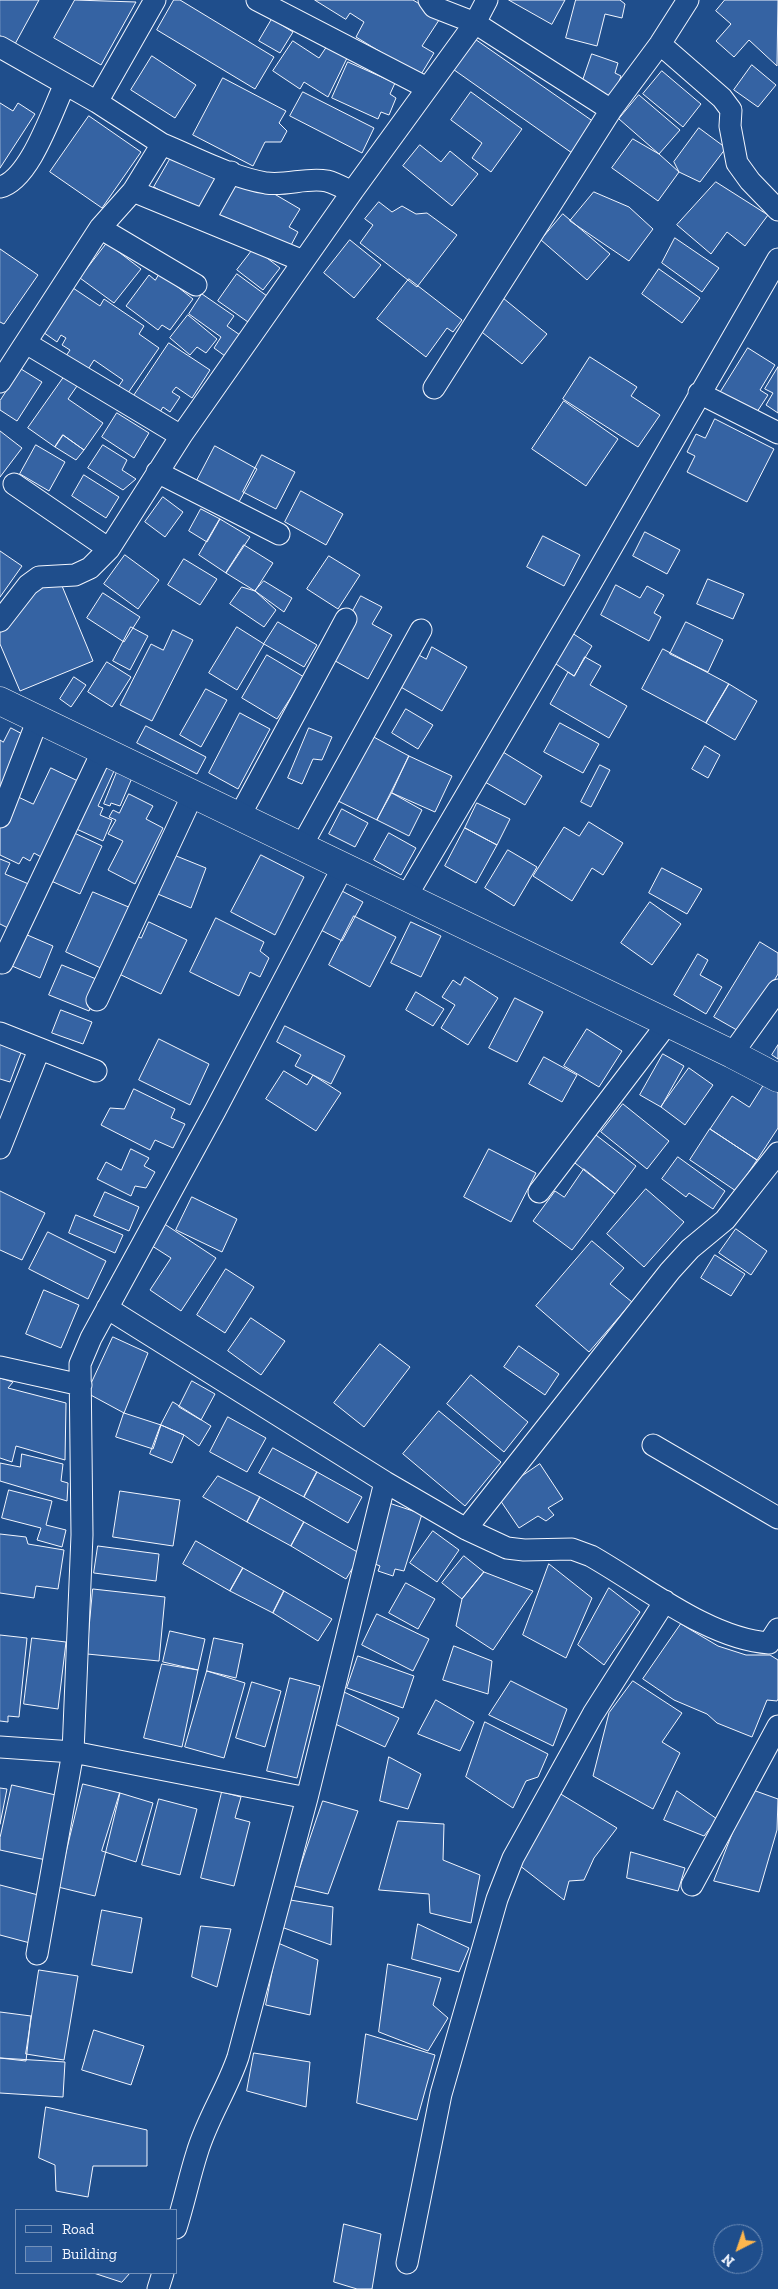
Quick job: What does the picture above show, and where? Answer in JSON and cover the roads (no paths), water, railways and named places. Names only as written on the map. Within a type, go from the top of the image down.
[{"type":"street","points":[[97,102],[155,0]]},
{"type":"street","points":[[257,0],[427,88]]},
{"type":"street","points":[[429,0],[434,7],[475,23],[611,110]]},
{"type":"street","points":[[0,621],[22,592],[39,577],[75,575],[90,568],[109,549],[181,436],[352,192],[475,23],[487,0]]},
{"type":"street","points":[[434,388],[611,110],[660,44],[688,0]]},
{"type":"street","points":[[660,44],[722,98],[731,110],[730,126],[737,163],[750,181],[778,210]]},
{"type":"street","points":[[0,47],[97,102],[162,144],[231,172],[266,183],[289,184],[307,180],[328,181],[352,192]]},
{"type":"street","points":[[0,187],[10,185],[25,168],[65,84]]},
{"type":"street","points":[[0,382],[100,228],[133,191],[162,144]]},
{"type":"street","points":[[204,220],[231,172]]},
{"type":"street","points":[[133,191],[303,261]]},
{"type":"street","points":[[100,228],[196,285]]},
{"type":"street","points":[[406,897],[590,585],[778,259]]},
{"type":"street","points":[[26,343],[181,436]]},
{"type":"street","points":[[699,393],[778,433]]},
{"type":"street","points":[[157,472],[279,534]]},
{"type":"street","points":[[14,484],[109,549]]},
{"type":"street","points":[[239,816],[346,619]]},
{"type":"street","points":[[301,847],[421,630]]},
{"type":"street","points":[[0,700],[778,1078]]},
{"type":"street","points":[[0,816],[38,719]]},
{"type":"street","points":[[2,963],[103,750]]},
{"type":"street","points":[[97,1000],[193,794]]},
{"type":"street","points":[[37,1954],[73,1752],[82,1535],[80,1364],[107,1308],[215,1111],[343,867]]},
{"type":"street","points":[[732,1054],[778,990]]},
{"type":"street","points":[[539,1192],[667,1024]]},
{"type":"street","points":[[0,1033],[38,1050],[96,1071]]},
{"type":"street","points":[[0,1148],[38,1050]]},
{"type":"street","points":[[466,1529],[670,1271],[690,1249],[725,1220],[778,1153]]},
{"type":"street","points":[[107,1308],[385,1482],[466,1529],[507,1548],[572,1549],[591,1556],[665,1601],[731,1636],[749,1642],[775,1639]]},
{"type":"street","points":[[0,1367],[81,1385]]},
{"type":"street","points":[[653,1445],[778,1518]]},
{"type":"street","points":[[178,2220],[196,2153],[215,2108],[231,2079],[238,2057],[308,1798],[385,1482]]},
{"type":"street","points":[[407,2263],[442,2094],[497,1899],[513,1858],[593,1714],[665,1601]]},
{"type":"street","points":[[692,1885],[778,1726]]},
{"type":"street","points":[[0,1747],[73,1752],[308,1798]]},
{"type":"street","points":[[158,2289],[163,2274]]}]
